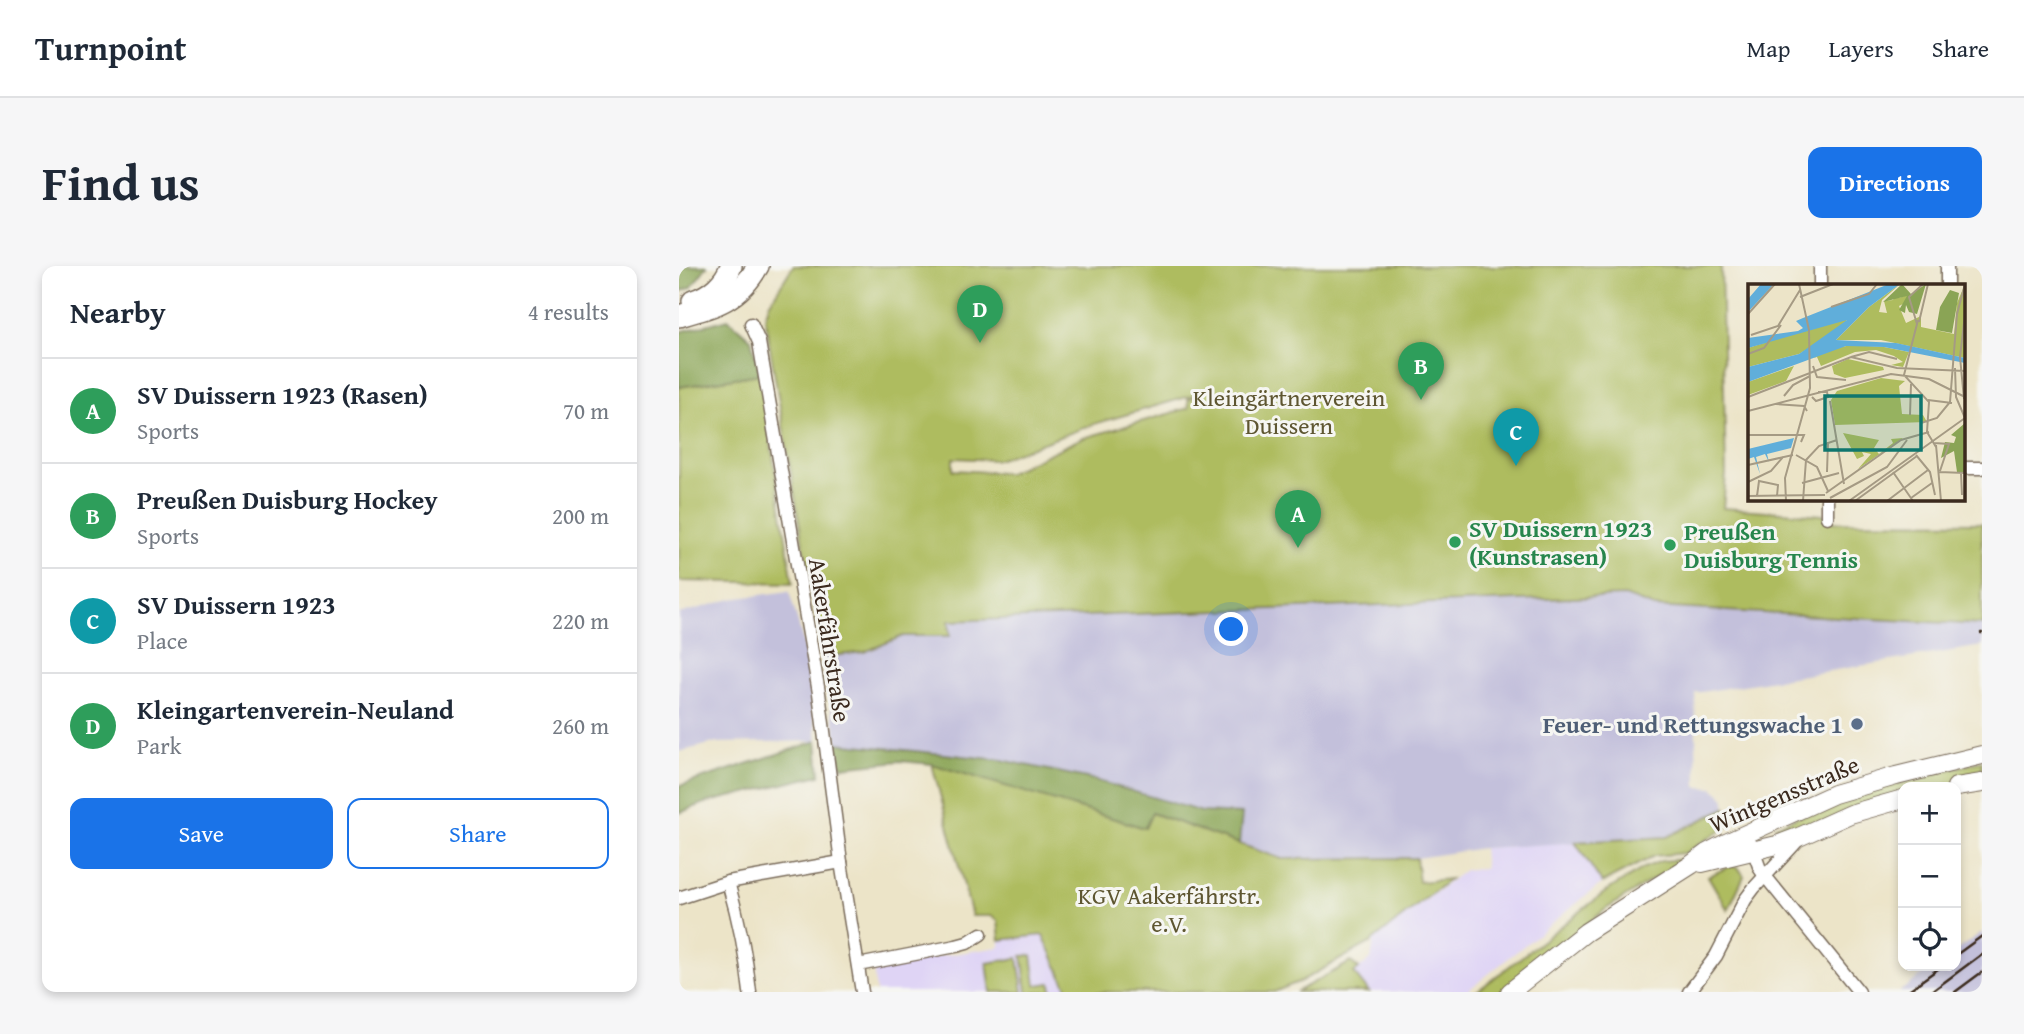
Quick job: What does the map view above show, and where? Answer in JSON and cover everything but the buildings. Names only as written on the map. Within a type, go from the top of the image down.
[{"type":"highway","points":[[679,306],[699,299],[717,288],[731,266]]},
{"type":"highway","points":[[679,316],[716,305],[732,296],[740,290],[758,266]]},
{"type":"main road","name":"Wintgensstraße","points":[[1750,842],[1834,794],[1982,755]]},
{"type":"main road","points":[[1961,786],[1982,783]]},
{"type":"main road","name":"Wintgensstraße","points":[[1510,992],[1586,932],[1707,853],[1750,842],[1801,836],[1850,814],[1898,800]]},
{"type":"street","points":[[1820,266],[1820,284]]},
{"type":"street","points":[[1947,266],[1947,284]]},
{"type":"street","name":"Aakerfährstraße","points":[[751,324],[759,341],[817,682],[841,862],[862,992]]},
{"type":"street","points":[[1827,500],[1827,517]]},
{"type":"street","points":[[1689,992],[1721,947],[1745,900],[1801,836]]},
{"type":"street","points":[[1750,842],[1760,870],[1859,992]]},
{"type":"street","points":[[679,898],[728,882],[841,862]]},
{"type":"street","points":[[728,882],[746,951],[750,992]]},
{"type":"street","points":[[857,965],[956,946],[968,943],[981,934]]},
{"type":"shaded area","points":[[789,591],[807,655],[817,741],[714,743],[679,752],[679,614],[732,599]]},
{"type":"shaded area","points":[[1625,596],[1654,607],[1982,625],[1982,646],[1695,693],[1697,787],[1713,788],[1724,797],[1726,808],[1667,837],[1483,848],[1416,858],[1282,859],[1170,819],[1145,828],[932,764],[900,761],[842,767],[822,657],[864,652],[903,636],[949,636],[949,621]]},
{"type":"shaded area","points":[[1575,842],[1602,883],[1466,992],[1369,992],[1354,972],[1371,960],[1374,940],[1465,870],[1485,868],[1483,848]]},
{"type":"shaded area","points":[[1982,932],[1982,992],[1899,992],[1928,971],[1961,971],[1961,947]]},
{"type":"shaded area","points":[[1043,935],[1069,992],[876,992],[873,966],[1000,947],[1000,940]]},
{"type":"green space","points":[[679,266],[707,266],[691,288],[679,292]]},
{"type":"green space","name":"Kleingärtnerverein Duissern","points":[[793,266],[1721,266],[1726,474],[1723,508],[1823,515],[1835,522],[1982,523],[1982,625],[1654,607],[1625,596],[949,621],[950,636],[903,636],[864,652],[822,657],[765,318],[769,304]],"holes":[[[1204,392],[1188,399],[1189,408],[1080,439],[1008,473],[953,470],[953,458],[997,460],[1094,424]]]},
{"type":"green space","points":[[728,319],[751,339],[760,374],[679,387],[679,332]]},
{"type":"green space","points":[[760,374],[793,583],[679,581],[679,387]]},
{"type":"green space","points":[[817,741],[820,775],[705,803],[679,813],[679,786]]},
{"type":"green space","points":[[836,743],[1002,760],[1091,779],[1202,812],[1242,814],[1239,844],[1152,813],[1145,828],[932,764],[900,761],[842,767]]},
{"type":"green space","points":[[1982,761],[1982,778],[1960,782],[1902,782]]},
{"type":"green space","name":"KGV Aakerfährstr. e.V.","points":[[932,764],[1145,828],[1151,813],[1282,859],[1416,858],[1419,882],[1450,879],[1370,943],[1301,981],[1274,992],[1069,992],[1043,935],[1000,940],[998,921],[991,916],[972,916]]},
{"type":"green space","points":[[1898,783],[1898,795],[1780,841],[1776,826],[1837,799]]},
{"type":"green space","points":[[1726,808],[1731,824],[1685,853],[1654,856],[1602,883],[1575,842],[1667,837]]},
{"type":"green space","points":[[1685,859],[1606,909],[1501,992],[1476,992],[1608,890],[1661,861]]},
{"type":"green space","points":[[1731,866],[1738,867],[1744,876],[1728,910],[1708,876]]},
{"type":"green space","points":[[1032,955],[1036,985],[1051,983],[1052,992],[1027,992],[1022,956]]},
{"type":"green space","points":[[1018,958],[1023,992],[991,992],[987,963]]},
{"type":"green space","points":[[1351,962],[1359,969],[1354,973],[1369,992],[1296,992]]},
{"type":"railway","points":[[1961,951],[1982,936]]},
{"type":"railway","points":[[1931,992],[1982,954]]},
{"type":"railway","points":[[1906,992],[1935,971]]},
{"type":"railway","points":[[1955,992],[1982,972]]},
{"type":"place","name":"Kleingartenverein-Neuland","points":[[980,343]]},
{"type":"place","name":"Preußen Duisburg Hockey","points":[[1421,400]]},
{"type":"place","name":"SV Duissern 1923","points":[[1516,466]]},
{"type":"place","name":"SV Duissern 1923 (Kunstrasen)","points":[[1455,542]]},
{"type":"place","name":"Preußen Duisburg Tennis","points":[[1670,545]]},
{"type":"place","name":"SV Duissern 1923 (Rasen)","points":[[1298,548]]},
{"type":"place","name":"Feuer- und Rettungswache 1","points":[[1857,724]]}]
